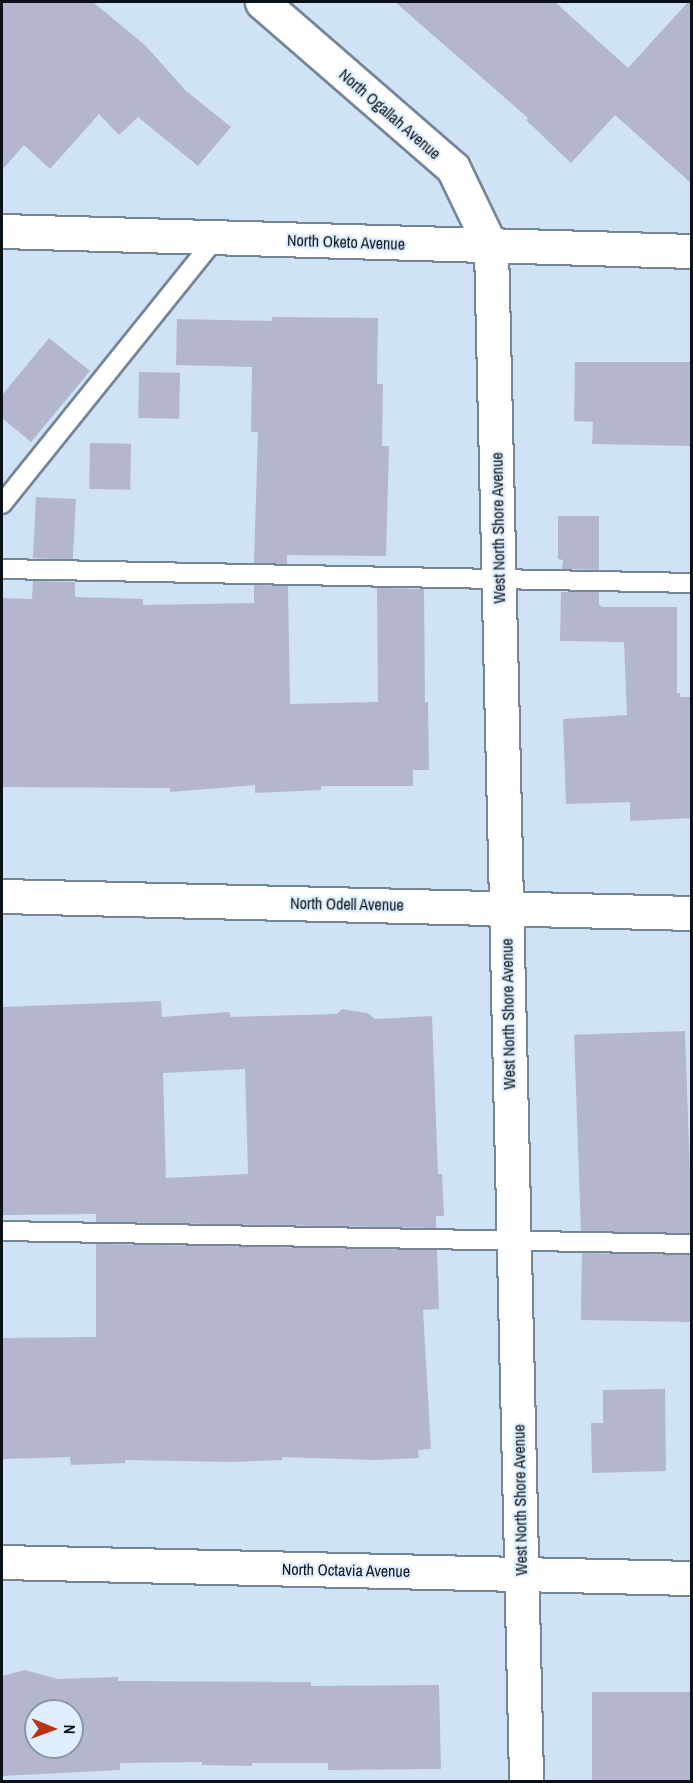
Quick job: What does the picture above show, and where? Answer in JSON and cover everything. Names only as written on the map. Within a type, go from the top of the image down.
[{"type":"street","name":"North Ogallah Avenue","points":[[262,2],[453,168],[491,247]]},
{"type":"street","name":"North Oketo Avenue","points":[[2,231],[491,247],[692,251]]},
{"type":"street","name":"West North Shore Avenue","points":[[491,247],[526,1782]]},
{"type":"street","name":"North Odell Avenue","points":[[2,896],[692,912]]},
{"type":"street","name":"North Octavia Avenue","points":[[2,1562],[692,1578]]},
{"type":"lane","points":[[2,504],[216,238]]},
{"type":"lane","points":[[2,570],[692,583]]},
{"type":"lane","points":[[2,1231],[692,1244]]},
{"type":"building","points":[[2,2],[93,2],[146,46],[186,91],[231,127],[198,166],[138,117],[119,135],[99,114],[50,169],[24,145],[2,170]]},
{"type":"building","points":[[395,2],[555,2],[628,68],[688,2],[692,2],[692,184],[615,115],[571,163],[526,120],[528,118]]},
{"type":"building","points":[[272,317],[378,318],[377,384],[383,384],[382,446],[389,446],[386,556],[287,555],[287,564],[254,563],[258,432],[251,432],[252,367],[176,365],[177,319],[272,321]]},
{"type":"building","points":[[49,338],[90,371],[31,442],[2,418],[2,395]]},
{"type":"building","points":[[575,362],[692,362],[692,446],[592,444],[593,422],[574,421]]},
{"type":"building","points":[[139,372],[180,373],[179,419],[138,418]]},
{"type":"building","points":[[90,443],[131,444],[130,490],[89,489]]},
{"type":"building","points":[[36,497],[76,499],[73,560],[33,558]]},
{"type":"building","points":[[558,516],[599,516],[599,570],[562,569],[563,560],[558,559]]},
{"type":"building","points":[[33,581],[75,582],[75,597],[143,599],[143,605],[254,603],[254,585],[288,586],[290,704],[378,702],[377,588],[424,589],[425,702],[428,702],[429,770],[413,770],[413,786],[321,786],[321,790],[255,793],[255,785],[170,792],[170,788],[2,787],[2,598],[32,599]]},
{"type":"building","points":[[561,592],[599,592],[599,605],[603,607],[677,607],[677,693],[680,693],[680,697],[692,697],[692,818],[630,821],[630,802],[566,804],[563,719],[627,715],[624,642],[560,641]]},
{"type":"building","points":[[161,1001],[162,1017],[230,1012],[230,1017],[337,1014],[342,1009],[367,1013],[375,1019],[432,1016],[438,1174],[442,1174],[444,1216],[436,1216],[436,1228],[96,1222],[96,1214],[2,1215],[2,1007]],"holes":[[[245,1069],[248,1174],[166,1178],[163,1073]]]},
{"type":"building","points":[[685,1031],[692,1233],[581,1237],[574,1035]]},
{"type":"building","points":[[96,1244],[437,1250],[439,1309],[423,1310],[431,1449],[418,1450],[419,1458],[376,1460],[282,1457],[282,1460],[232,1462],[125,1460],[125,1463],[71,1465],[70,1457],[2,1459],[2,1338],[96,1337]]},
{"type":"building","points":[[582,1253],[692,1255],[691,1322],[581,1320]]},
{"type":"building","points":[[665,1389],[666,1471],[592,1473],[591,1423],[603,1423],[603,1390]]},
{"type":"building","points":[[25,1670],[58,1679],[118,1677],[118,1681],[311,1682],[311,1686],[439,1685],[441,1769],[328,1770],[328,1763],[252,1763],[252,1766],[202,1765],[202,1762],[120,1763],[120,1770],[2,1776],[2,1676]]},
{"type":"building","points":[[592,1692],[692,1692],[692,1782],[592,1782]]}]
